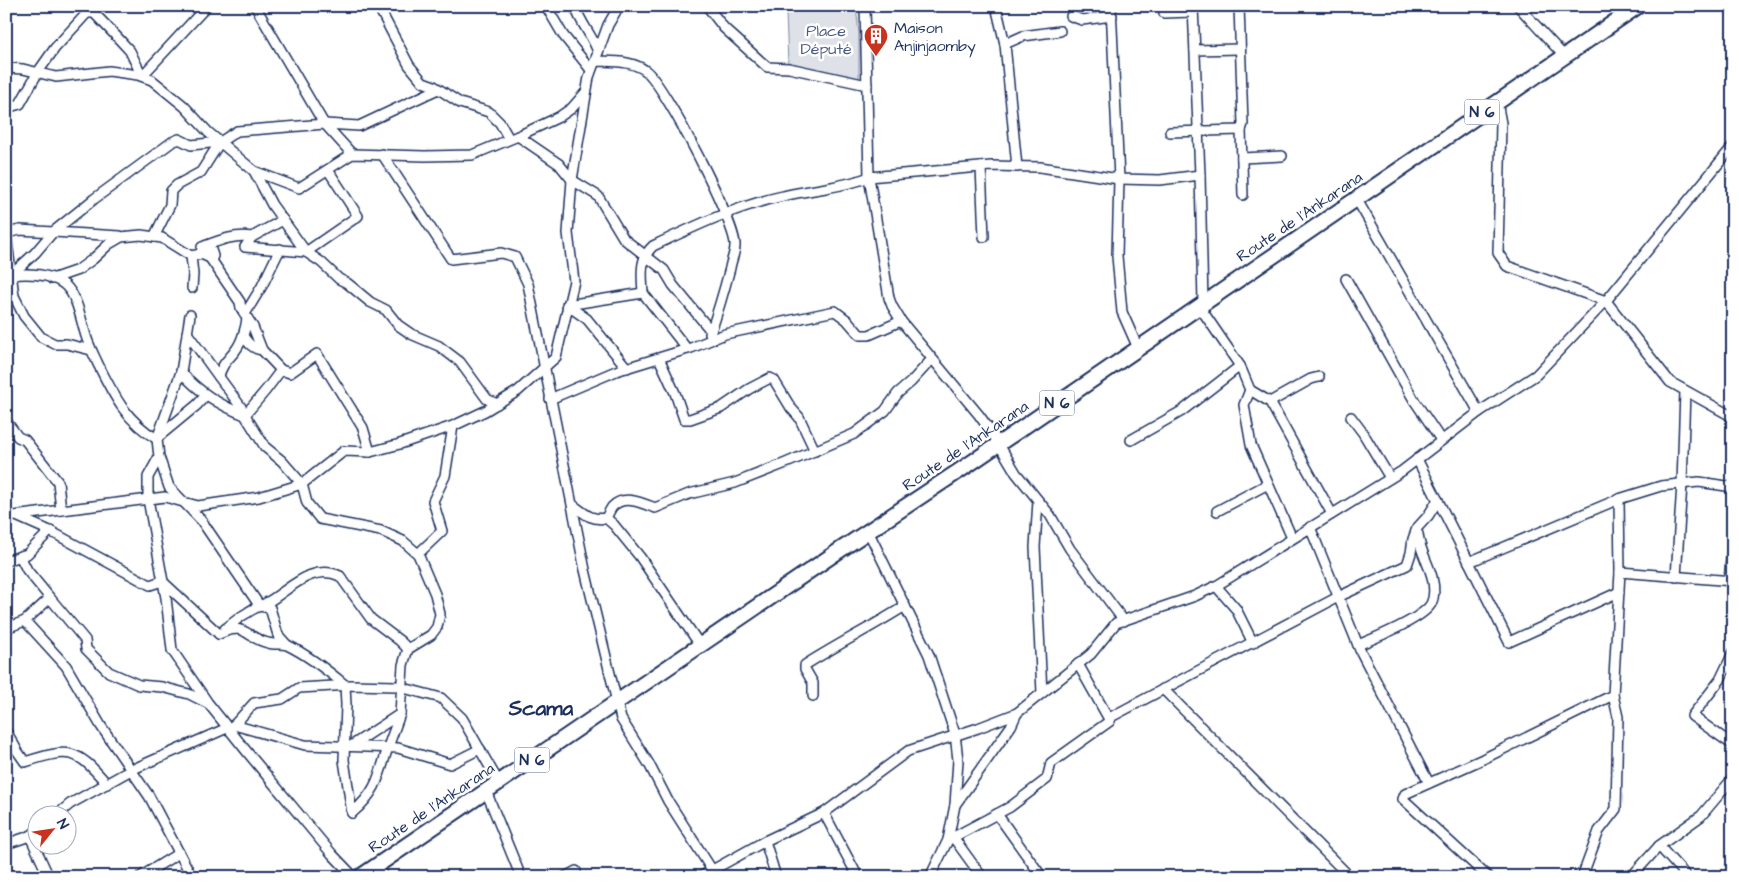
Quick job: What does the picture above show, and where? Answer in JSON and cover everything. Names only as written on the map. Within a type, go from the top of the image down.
[{"type":"main road","name":"Route de l'Ankarana","points":[[360,877],[380,871],[499,782],[998,444],[1638,6]]},
{"type":"street","points":[[6,108],[20,104],[38,72],[84,9],[96,6]]},
{"type":"street","points":[[142,76],[207,6]]},
{"type":"street","points":[[255,6],[324,124],[352,154]]},
{"type":"street","points":[[378,6],[409,65],[423,82],[438,89],[460,104],[489,112],[513,137],[559,164],[572,180],[598,196],[624,239],[664,270],[673,285],[711,331]]},
{"type":"street","points":[[546,6],[563,35],[595,61],[628,63],[647,71],[667,100],[699,156],[736,245],[720,308],[708,341]]},
{"type":"street","points":[[574,6],[595,44],[595,61]]},
{"type":"street","points":[[11,517],[165,496],[198,506],[259,497],[302,484],[344,452],[370,452],[453,426],[497,404],[545,368],[556,357],[574,281],[568,233],[572,180],[586,91],[608,25],[619,6]]},
{"type":"street","points":[[707,6],[724,28],[767,67],[789,68],[867,85]]},
{"type":"street","points":[[865,6],[870,177],[889,298],[892,306],[978,415],[1016,473],[1050,516],[1070,549],[1124,621]]},
{"type":"street","points":[[996,6],[1005,44],[1016,167]]},
{"type":"street","points":[[1112,6],[1119,179],[1117,256],[1122,312],[1138,348]]},
{"type":"street","points":[[1239,6],[1243,124],[1241,130],[1243,195]]},
{"type":"street","points":[[1518,6],[1564,56]]},
{"type":"street","points":[[84,9],[94,13],[130,51],[142,76]]},
{"type":"street","points":[[1164,13],[1193,9],[1199,131],[1201,305],[1240,366],[1250,390],[1270,402],[1332,514]]},
{"type":"street","points":[[1071,16],[1082,20],[1112,16]]},
{"type":"street","points":[[1005,44],[1023,36],[1060,30]]},
{"type":"street","points":[[1195,50],[1240,49]]},
{"type":"street","points":[[6,68],[38,72],[56,77],[110,71],[142,76],[152,80],[184,106],[208,132],[254,171],[299,188],[352,154],[472,155],[559,117],[572,108],[586,91]]},
{"type":"street","points":[[154,237],[170,205],[171,191],[200,172],[220,142],[236,131],[324,124],[359,126],[438,89]]},
{"type":"street","points":[[1497,102],[1501,123],[1498,253],[1507,266],[1606,301],[1670,382],[1733,417]]},
{"type":"street","points":[[1170,132],[1241,130]]},
{"type":"street","points":[[8,275],[35,253],[53,232],[102,193],[172,142],[179,139],[190,145],[220,142]]},
{"type":"street","points":[[700,877],[766,841],[824,813],[908,751],[1017,713],[1091,654],[1116,623],[1195,596],[1216,586],[1390,478],[1479,412],[1536,375],[1606,301],[1727,150],[1733,146]]},
{"type":"street","points":[[382,154],[451,259],[501,253],[515,256],[528,284],[585,570],[621,719],[649,764],[668,801],[712,870]]},
{"type":"street","points":[[1242,158],[1282,156]]},
{"type":"street","points":[[687,349],[643,293],[641,268],[647,252],[653,246],[724,213],[783,196],[853,184],[870,177],[981,167],[1050,168],[1119,179],[1160,180],[1200,175]]},
{"type":"street","points":[[981,167],[984,237]]},
{"type":"street","points":[[283,220],[252,237],[245,247],[280,248],[306,252],[358,216],[328,170]]},
{"type":"street","points":[[254,171],[272,205],[306,252],[370,302],[386,310],[398,324],[411,334],[439,346],[460,362],[487,398],[497,404]]},
{"type":"street","points":[[1356,198],[1479,412]]},
{"type":"street","points":[[91,350],[68,344],[55,344],[41,337],[24,316],[14,296],[8,275],[6,233],[20,230],[121,237],[141,234],[162,238],[191,256]]},
{"type":"street","points":[[191,256],[229,238],[243,235],[252,237]]},
{"type":"street","points":[[52,279],[78,270],[109,244],[121,237]]},
{"type":"street","points":[[218,377],[220,368],[237,348],[243,336],[246,328],[246,316],[280,248]]},
{"type":"street","points":[[201,250],[211,250],[213,256],[210,258],[235,293],[262,350],[281,370],[290,373],[317,354],[363,428],[370,452]]},
{"type":"street","points":[[191,256],[192,288]]},
{"type":"street","points":[[8,275],[32,273],[52,279],[66,286],[75,301],[87,342],[115,399],[145,432],[157,438]]},
{"type":"street","points":[[1346,280],[1414,400],[1440,440]]},
{"type":"street","points":[[567,305],[643,293]]},
{"type":"street","points":[[567,305],[587,319],[627,368]]},
{"type":"street","points":[[550,399],[627,368],[687,349],[725,334],[835,311],[847,320],[860,335],[869,336],[902,321]]},
{"type":"street","points":[[187,333],[241,406],[265,447],[282,461],[302,484],[307,503],[320,519],[381,531],[403,541],[418,554],[435,594],[440,614],[437,627],[431,636],[408,649],[403,665],[400,714],[388,747],[382,771],[374,789],[364,803],[352,813],[344,760],[347,746],[344,685],[321,665],[286,644],[278,635],[270,608],[260,606],[201,520],[169,488],[159,457],[157,438],[181,372],[187,333],[190,315]]},
{"type":"street","points":[[243,336],[256,350],[262,350]]},
{"type":"street","points":[[237,348],[250,345]]},
{"type":"street","points":[[659,358],[675,393],[684,419],[690,419],[721,408],[749,389],[770,378],[799,417],[815,451]]},
{"type":"street","points":[[606,518],[613,506],[625,500],[635,500],[655,508],[689,494],[735,483],[854,434],[885,411],[898,393],[932,359]]},
{"type":"street","points":[[1131,440],[1182,411],[1240,366]]},
{"type":"street","points":[[245,414],[281,370]]},
{"type":"street","points":[[181,372],[206,395],[226,407],[245,414]]},
{"type":"street","points":[[1270,402],[1310,379],[1319,377]]},
{"type":"street","points":[[1250,390],[1244,405],[1251,446],[1292,538]]},
{"type":"street","points":[[1676,577],[1685,391]]},
{"type":"street","points":[[157,438],[206,395]]},
{"type":"street","points":[[1351,417],[1390,478]]},
{"type":"street","points":[[6,421],[18,437],[25,440],[58,482],[61,510]]},
{"type":"street","points":[[418,554],[442,531],[433,501],[444,476],[453,426]]},
{"type":"street","points":[[159,457],[148,477],[148,499],[172,650],[210,705],[231,726],[248,753],[332,854],[354,877]]},
{"type":"street","points":[[1417,459],[1509,642],[1619,592]]},
{"type":"street","points":[[1470,562],[1619,499],[1661,486],[1699,482],[1733,487]]},
{"type":"street","points":[[1217,511],[1268,484]]},
{"type":"street","points":[[1582,877],[1599,831],[1616,809],[1618,717],[1613,695],[1620,572],[1619,499]]},
{"type":"street","points":[[950,838],[1010,807],[1047,780],[1051,763],[1110,720],[1109,718],[1338,597],[1406,565],[1417,528],[1428,516],[1438,500]]},
{"type":"street","points":[[1038,501],[1035,547],[1042,693]]},
{"type":"street","points":[[573,505],[592,519],[606,518],[614,525],[640,557],[700,646]]},
{"type":"street","points":[[11,517],[50,531],[150,585],[162,581]]},
{"type":"street","points":[[1310,527],[1358,645],[1429,783]]},
{"type":"street","points":[[1358,645],[1382,635],[1423,613],[1431,602],[1434,590],[1432,577],[1418,543],[1417,528]]},
{"type":"street","points":[[6,561],[28,554],[50,531]]},
{"type":"street","points":[[868,531],[928,655],[956,734],[958,760],[955,805],[950,838],[930,877]]},
{"type":"street","points":[[1620,572],[1731,581],[1733,538]]},
{"type":"street","points":[[20,556],[27,570],[85,640],[86,649],[109,672],[139,685],[162,687],[188,694],[210,705]]},
{"type":"street","points":[[219,634],[247,612],[260,606],[297,581],[315,573],[332,572],[340,576],[371,619],[408,649]]},
{"type":"street","points":[[162,581],[219,634]]},
{"type":"street","points":[[1216,586],[1236,609],[1253,643]]},
{"type":"street","points":[[6,633],[9,627],[25,621],[50,598]]},
{"type":"street","points":[[814,696],[813,683],[805,669],[805,664],[832,647],[870,629],[905,606]]},
{"type":"street","points":[[25,621],[66,666],[101,726],[149,796],[192,877]]},
{"type":"street","points":[[219,634],[230,629],[239,628],[268,643],[286,644]]},
{"type":"street","points":[[1733,653],[1720,680],[1692,716],[1733,745]]},
{"type":"street","points":[[1078,664],[1109,718]]},
{"type":"street","points":[[68,806],[131,770],[231,726],[254,703],[282,699],[299,688],[344,685],[396,686],[441,698],[462,718],[499,782]]},
{"type":"street","points":[[1163,689],[1350,877]]},
{"type":"street","points":[[1488,877],[1404,799],[1405,794],[1483,759],[1613,695]]},
{"type":"street","points":[[955,805],[1011,726],[1017,713]]},
{"type":"street","points":[[347,746],[400,714]]},
{"type":"street","points":[[231,726],[305,745],[398,748],[450,764],[480,749]]},
{"type":"street","points":[[6,731],[26,762],[57,752],[68,752],[79,756],[94,768],[107,784]]},
{"type":"street","points":[[6,748],[18,752]]},
{"type":"street","points":[[1631,877],[1659,846],[1701,816],[1733,778]]},
{"type":"street","points":[[486,791],[521,877]]},
{"type":"street","points":[[824,813],[858,877]]},
{"type":"street","points":[[998,814],[1042,877]]},
{"type":"street","points":[[6,853],[10,843],[28,836]]},
{"type":"street","points":[[950,838],[982,877]]},
{"type":"street","points":[[766,841],[776,877]]},
{"type":"street","points":[[1659,846],[1687,877]]},
{"type":"street","points":[[140,877],[180,852]]},
{"type":"street","points":[[41,856],[46,873],[50,877]]},
{"type":"street","points":[[565,877],[576,871]]},
{"type":"green space","name":"Place Député","points":[[820,6],[856,6],[859,34],[859,78],[788,64],[786,13]]},
{"type":"place","name":"Maison Anjinjaomby","points":[[876,57]]},
{"type":"district","name":"Scama","points":[[541,708]]}]
